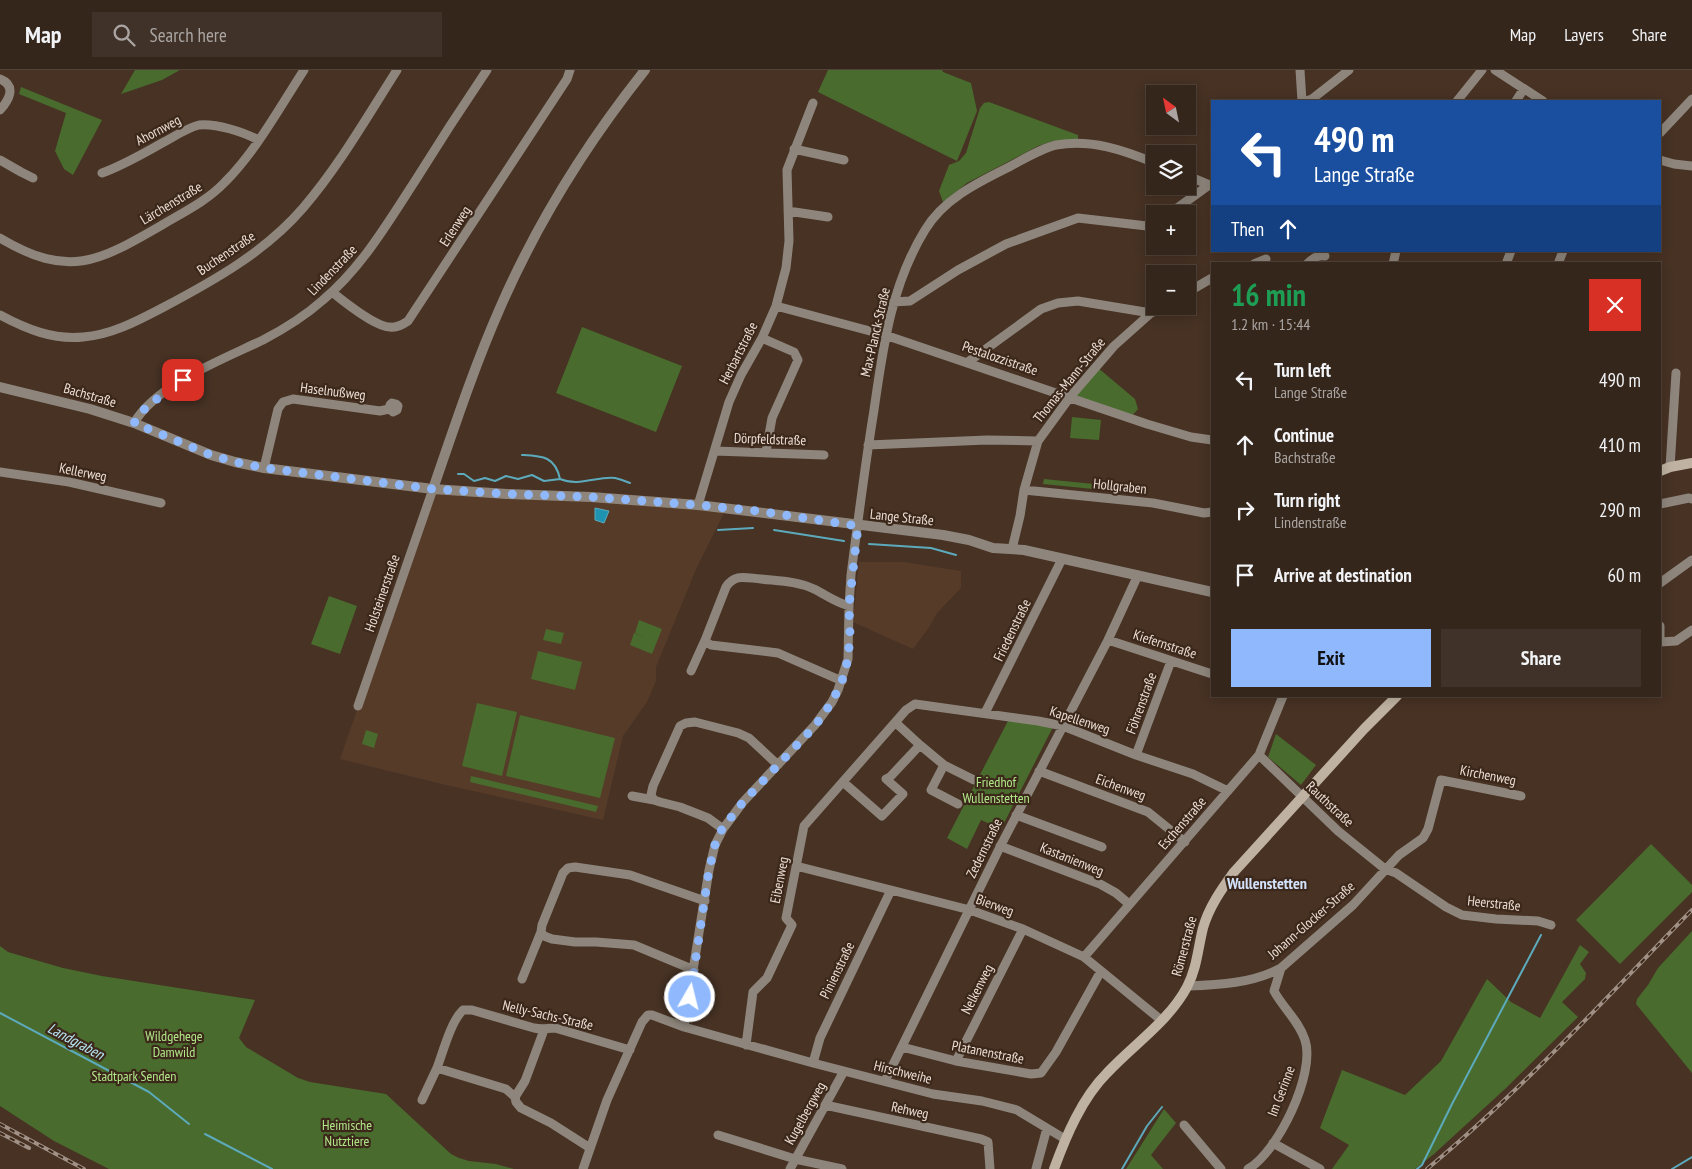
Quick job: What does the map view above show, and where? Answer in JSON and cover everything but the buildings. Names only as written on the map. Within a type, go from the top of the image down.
[{"type":"main road","points":[[1661,471],[1692,463]]},
{"type":"main road","name":"Römerstraße","points":[[1054,1169],[1065,1140],[1094,1088],[1106,1073],[1179,1001],[1188,986],[1196,964],[1208,912],[1234,872],[1364,728],[1396,697]]},
{"type":"street","name":"Lärchenstraße","points":[[0,238],[35,256],[58,261],[83,261],[107,255],[136,240],[214,193],[236,170],[258,140],[304,70]]},
{"type":"street","name":"Buchenstraße","points":[[0,315],[29,329],[57,337],[95,336],[120,328],[156,311],[222,274],[255,252],[302,209],[334,167],[397,70]]},
{"type":"street","name":"Lindenstraße","points":[[134,423],[146,407],[188,376],[264,339],[290,324],[310,311],[332,292],[358,265],[380,236],[487,70]]},
{"type":"street","name":"Erlenweg","points":[[332,292],[383,326],[397,327],[408,321],[567,79],[570,70]]},
{"type":"street","points":[[433,489],[483,349],[500,308],[521,266],[569,177],[604,122],[645,70]]},
{"type":"street","points":[[1300,70],[1302,100]]},
{"type":"street","points":[[1309,100],[1349,70]]},
{"type":"street","points":[[1459,100],[1482,70]]},
{"type":"street","points":[[1495,70],[1523,90],[1541,100]]},
{"type":"street","points":[[0,79],[6,82],[10,92],[7,101],[0,110]]},
{"type":"street","points":[[1517,100],[1523,90]]},
{"type":"street","points":[[1661,132],[1692,99]]},
{"type":"street","name":"Herbartstraße","points":[[698,505],[729,402],[776,306],[789,241],[787,170],[813,103]]},
{"type":"street","name":"Ahornweg","points":[[102,172],[116,167],[184,131],[198,126],[213,126],[258,140]]},
{"type":"street","name":"Max-Planck-Straße","points":[[684,1027],[709,870],[715,845],[722,829],[743,802],[815,726],[832,702],[842,681],[849,654],[849,606],[858,526],[885,335],[893,302],[903,273],[925,229],[956,196],[979,182],[1056,145],[1091,144],[1120,150],[1146,160]]},
{"type":"street","points":[[794,149],[844,160]]},
{"type":"street","points":[[0,160],[33,178]]},
{"type":"street","points":[[1661,160],[1692,166]]},
{"type":"street","points":[[1196,179],[1211,186]]},
{"type":"street","points":[[1182,205],[1211,186]]},
{"type":"street","points":[[788,210],[828,217]]},
{"type":"street","points":[[893,302],[910,301],[958,270],[1006,244],[1078,218],[1146,226]]},
{"type":"street","points":[[1309,262],[1313,258],[1325,256]]},
{"type":"street","points":[[1196,287],[1211,279]]},
{"type":"street","points":[[968,362],[1041,309],[1058,303],[1078,301],[1146,312]]},
{"type":"street","name":"Pestalozzistraße","points":[[776,306],[885,335],[1160,428],[1191,437],[1211,440]]},
{"type":"street","name":"Thomas-Mann-Straße","points":[[1012,549],[1024,490],[1038,441],[1070,397],[1114,346],[1149,315]]},
{"type":"street","points":[[762,338],[794,352],[798,360],[772,418],[766,452]]},
{"type":"street","points":[[1670,467],[1676,373]]},
{"type":"street","name":"Bachstraße","points":[[0,387],[63,401],[134,423],[211,455],[235,462],[264,468],[433,489]]},
{"type":"street","name":"Haselnußweg","points":[[264,468],[278,410],[283,402],[293,399],[380,411],[389,409]]},
{"type":"street","points":[[868,445],[987,440],[1038,441]]},
{"type":"street","name":"Dörpfeldstraße","points":[[715,451],[824,454]]},
{"type":"street","name":"Kellerweg","points":[[0,472],[69,482],[161,503]]},
{"type":"street","name":"Lange Straße","points":[[433,489],[591,497],[698,505],[943,535],[969,540],[993,548],[1012,549],[1062,559],[1211,592]]},
{"type":"street","name":"Holsteinerstraße","points":[[358,706],[433,489]]},
{"type":"street","name":"Hollgraben","points":[[1024,490],[1153,504],[1204,513],[1211,512]]},
{"type":"street","points":[[1661,504],[1692,499]]},
{"type":"street","name":"Friedenstraße","points":[[985,714],[1062,559]]},
{"type":"street","points":[[1661,582],[1692,560]]},
{"type":"street","name":"Zedernstraße","points":[[885,1081],[1000,846],[1108,640],[1138,575]]},
{"type":"street","points":[[691,670],[726,587],[730,581],[737,578],[775,579],[799,584],[849,606]]},
{"type":"street","points":[[1661,642],[1676,641],[1692,630]]},
{"type":"street","points":[[706,638],[706,642],[711,645],[778,653],[842,681]]},
{"type":"street","name":"Kiefernstraße","points":[[1108,640],[1211,674]]},
{"type":"street","name":"Föhrenstraße","points":[[1136,755],[1171,661]]},
{"type":"street","name":"Eschenstraße","points":[[1084,957],[1260,755],[1283,697]]},
{"type":"street","name":"Kapellenweg","points":[[915,704],[1062,726],[1136,755],[1193,774],[1228,791]]},
{"type":"street","name":"Eibenweg","points":[[746,1045],[753,992],[767,978],[792,925],[786,918],[804,826],[906,710],[915,704]]},
{"type":"street","points":[[654,800],[651,795],[653,786],[676,733],[680,726],[686,723],[695,722],[738,733],[749,738],[778,765]]},
{"type":"street","points":[[896,723],[944,765],[974,780]]},
{"type":"street","points":[[843,782],[882,816],[903,794],[886,779],[920,745]]},
{"type":"street","name":"Rauthstraße","points":[[1260,755],[1338,832],[1386,869]]},
{"type":"street","points":[[944,765],[931,790],[958,804]]},
{"type":"street","name":"Eichenweg","points":[[1039,771],[1148,812],[1185,842]]},
{"type":"street","name":"Kirchenweg","points":[[1386,869],[1400,855],[1423,838],[1428,829],[1442,780],[1521,796]]},
{"type":"street","points":[[632,796],[696,812],[708,818],[722,829]]},
{"type":"street","points":[[1016,815],[1102,847]]},
{"type":"street","name":"Kastanienweg","points":[[1000,846],[1100,884],[1116,893],[1129,904]]},
{"type":"street","name":"Bierweg","points":[[796,866],[970,910],[1023,929],[1084,957],[1161,1020]]},
{"type":"street","points":[[522,979],[563,873],[568,868],[575,867],[630,874],[705,901]]},
{"type":"street","name":"Heerstraße","points":[[1386,869],[1396,873],[1446,907],[1462,914],[1496,919],[1538,921],[1551,925]]},
{"type":"street","name":"Johann-Glocker-Straße","points":[[1188,986],[1212,985],[1253,979],[1281,968],[1353,905],[1386,869]]},
{"type":"street","name":"Pinienstraße","points":[[813,1063],[820,1038],[891,890]]},
{"type":"street","name":"Nelkenweg","points":[[956,1061],[1023,929]]},
{"type":"street","points":[[541,932],[544,936],[552,939],[634,945],[694,970]]},
{"type":"street","name":"Im Gerinne","points":[[1248,1169],[1261,1160],[1291,1113],[1299,1092],[1308,1057],[1300,1026],[1274,991],[1281,968]]},
{"type":"street","name":"Platanenstraße","points":[[902,1047],[956,1061],[1031,1074],[1042,1073],[1056,1052],[1101,971]]},
{"type":"street","name":"Nelly-Sachs-Straße","points":[[422,1100],[455,1022],[463,1010],[472,1010],[544,1030],[555,1028],[630,1050]]},
{"type":"street","points":[[583,1169],[607,1100],[642,1022],[648,1015],[671,1021],[684,1027]]},
{"type":"street","name":"Hirschweihe","points":[[684,1027],[933,1094],[982,1101],[1017,1110],[1065,1140]]},
{"type":"street","points":[[515,1097],[525,1082],[544,1030]]},
{"type":"street","points":[[437,1068],[506,1089],[515,1097],[516,1102],[521,1108],[551,1123],[590,1148]]},
{"type":"street","name":"Kugelbergweg","points":[[790,1169],[844,1071]]},
{"type":"street","name":"Rehweg","points":[[825,1105],[981,1139],[988,1142],[990,1169]]},
{"type":"street","points":[[1184,1125],[1221,1169]]},
{"type":"street","points":[[1036,1169],[1048,1128]]},
{"type":"street","points":[[718,1135],[795,1158],[842,1169]]},
{"type":"street","points":[[1273,1143],[1320,1169]]},
{"type":"shaded area","points":[[433,490],[726,509],[697,567],[656,667],[656,681],[647,702],[623,736],[603,820],[340,759]]},
{"type":"shaded area","points":[[859,562],[904,562],[961,571],[961,588],[937,613],[913,649],[853,622]]},
{"type":"green space","points":[[135,70],[180,70],[162,80],[121,94]]},
{"type":"green space","points":[[828,70],[942,70],[971,83],[977,111],[957,161],[818,92]]},
{"type":"green space","points":[[21,87],[102,120],[73,175],[64,169],[55,151],[66,113],[19,94]]},
{"type":"green space","points":[[989,102],[1078,135],[1078,139],[1053,141],[1038,146],[967,183],[943,202],[939,191],[949,165],[959,161],[966,153],[980,108],[984,103]]},
{"type":"green space","points":[[582,327],[682,366],[656,432],[556,393]]},
{"type":"green space","points":[[1097,367],[1135,399],[1138,409],[1131,417],[1071,396]]},
{"type":"green space","points":[[1072,417],[1101,420],[1099,440],[1070,438]]},
{"type":"green space","points":[[1044,479],[1104,485],[1103,490],[1043,484]]},
{"type":"green space","points":[[329,596],[357,606],[340,654],[311,644]]},
{"type":"green space","points":[[639,620],[662,629],[652,654],[630,645],[634,633],[646,638],[635,633]]},
{"type":"green space","points":[[546,629],[564,633],[561,644],[543,640]]},
{"type":"green space","points":[[538,651],[582,662],[575,690],[531,679]]},
{"type":"green space","points":[[477,703],[517,712],[502,776],[462,766]]},
{"type":"green space","points":[[520,715],[615,738],[600,798],[506,776]]},
{"type":"green space","name":"Friedhof Wullenstetten","points":[[1009,719],[1054,725],[1001,829],[981,820],[967,849],[947,838]]},
{"type":"green space","points":[[366,730],[378,734],[374,748],[362,744]]},
{"type":"green space","points":[[1276,734],[1316,765],[1301,785],[1268,757]]},
{"type":"green space","points":[[471,776],[598,806],[596,812],[470,782]]},
{"type":"green space","points":[[1651,844],[1692,885],[1692,892],[1620,964],[1576,920]]},
{"type":"green space","points":[[1692,931],[1692,1073],[1636,1004],[1637,999],[1658,968]]},
{"type":"green space","points":[[1580,945],[1589,952],[1580,964],[1586,973],[1585,979],[1562,1002],[1578,1017],[1505,1089],[1434,1154],[1415,1169],[1332,1169],[1349,1145],[1320,1128],[1342,1070],[1405,1095],[1441,1061],[1487,979],[1511,1002],[1540,1018]]},
{"type":"green space","name":"Stadtpark Senden","points":[[0,946],[8,952],[63,968],[255,1000],[239,1038],[246,1047],[298,1078],[310,1082],[386,1094],[451,1154],[469,1161],[496,1164],[514,1169],[109,1169],[54,1141],[0,1106]]},
{"type":"green space","points":[[1164,1109],[1176,1123],[1151,1155],[1163,1169],[1126,1169]]},
{"type":"water","points":[[595,508],[609,511],[604,523],[595,520]]},
{"type":"waterway","points":[[522,455],[547,459],[555,466],[560,479],[567,481],[581,482],[617,478],[630,483]]},
{"type":"waterway","points":[[458,474],[464,474],[474,481],[485,478],[495,481],[506,476],[518,479],[532,475],[544,481],[560,479]]},
{"type":"waterway","points":[[718,530],[753,528]]},
{"type":"waterway","points":[[774,530],[844,541]]},
{"type":"waterway","points":[[869,544],[931,548],[956,555]]},
{"type":"waterway","points":[[1417,1169],[1422,1165],[1541,935]]},
{"type":"waterway","name":"Landgraben","points":[[0,1013],[149,1092],[189,1124]]},
{"type":"waterway","points":[[1122,1169],[1147,1126],[1162,1107]]},
{"type":"waterway","name":"Landgraben","points":[[205,1134],[272,1169]]},
{"type":"waterway","points":[[1672,1169],[1692,1157]]},
{"type":"railway","points":[[1427,1169],[1530,1076],[1692,910]]},
{"type":"railway","points":[[0,1124],[84,1169]]},
{"type":"railway","points":[[0,1133],[29,1148]]},
{"type":"district","name":"Wullenstetten","points":[[1267,883]]},
{"type":"route","points":[[183,380],[146,407],[134,423],[205,453],[248,465],[433,489],[540,496],[591,497],[698,505],[758,511],[858,526],[851,575],[848,659],[842,681],[832,702],[815,726],[743,802],[722,829],[715,845],[709,870],[690,997]]},
{"type":"park label","name":"Wildgehege Damwild","points":[[174,1044]]},
{"type":"park label","name":"Heimische Nutztiere","points":[[347,1134]]}]
